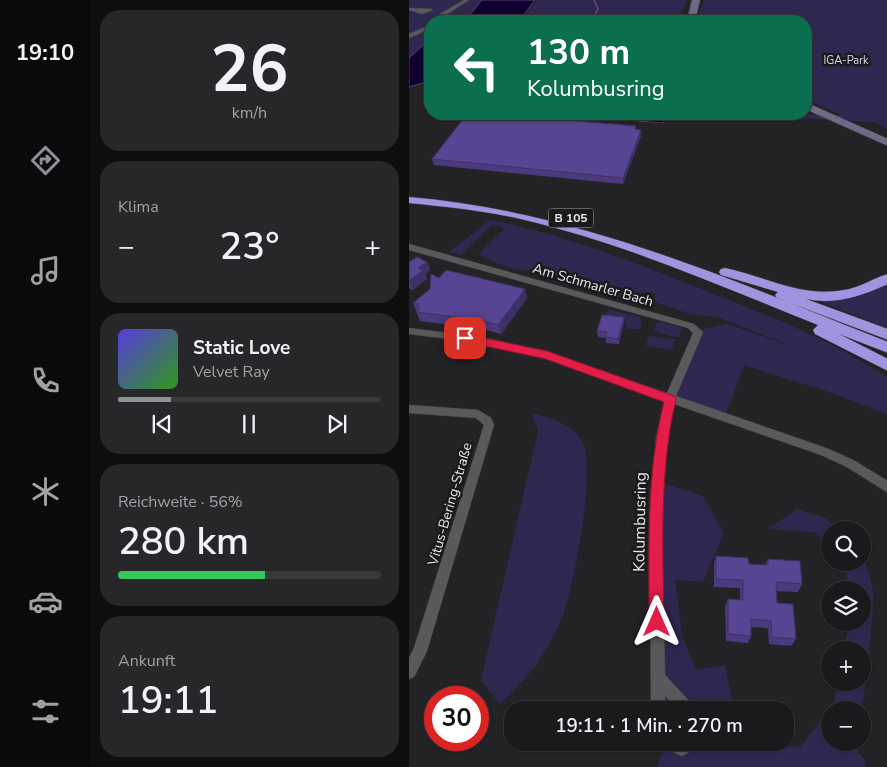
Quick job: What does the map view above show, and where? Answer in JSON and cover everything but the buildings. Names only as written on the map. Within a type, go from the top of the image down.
[{"type":"highway","name":"B 105","points":[[409,193],[480,200],[557,215],[600,226],[887,335]]},
{"type":"highway","name":"B 105","points":[[409,200],[501,210],[568,226],[658,257],[887,348]]},
{"type":"highway","points":[[725,272],[744,275],[796,293],[827,297],[858,291],[887,278]]},
{"type":"highway","points":[[777,303],[790,315],[887,366]]},
{"type":"street","points":[[442,15],[467,0]]},
{"type":"street","points":[[692,15],[696,0]]},
{"type":"street","points":[[409,36],[424,30]]},
{"type":"street","points":[[812,107],[887,137]]},
{"type":"street","points":[[812,107],[887,143]]},
{"type":"street","name":"Am Schmarler Bach","points":[[409,247],[697,329],[698,336],[670,399]]},
{"type":"street","points":[[409,331],[482,340],[547,356],[825,452],[851,464],[887,488]]},
{"type":"street","name":"Kolumbusring","points":[[658,701],[656,534],[659,458],[661,438],[670,399]]},
{"type":"street","name":"Vitus-Bering-Straße","points":[[409,409],[478,414],[489,425],[420,651],[409,672]]},
{"type":"street","points":[[657,677],[680,701]]},
{"type":"green space","points":[[409,0],[483,0],[470,15],[424,15],[424,44],[409,58]]},
{"type":"green space","points":[[537,0],[687,0],[680,15],[526,15]]},
{"type":"green space","name":"IGA-Park","points":[[705,0],[887,0],[887,129],[875,122],[812,119],[812,115],[842,115],[812,102],[812,15],[698,15]]},
{"type":"green space","points":[[490,220],[544,233],[622,258],[747,307],[842,350],[887,377],[887,414],[829,392],[744,365],[726,414],[676,397],[700,330],[727,324],[794,347],[717,317],[690,314],[655,302],[654,293],[647,292],[616,296],[544,275],[535,268],[529,270],[515,269],[491,261],[479,254],[505,228],[493,224],[461,255],[449,252]]},
{"type":"green space","points":[[887,282],[887,328],[817,300]]},
{"type":"green space","points":[[610,310],[640,317],[642,326],[639,329],[626,329],[626,322],[605,320],[605,314]]},
{"type":"green space","points":[[658,321],[683,328],[678,338],[653,331]]},
{"type":"green space","points":[[649,336],[675,339],[672,350],[646,346]]},
{"type":"green space","points":[[532,413],[567,426],[579,436],[583,443],[587,477],[582,528],[573,579],[561,621],[534,668],[500,704],[489,690],[489,686],[486,686],[481,680],[538,431]]},
{"type":"green space","points":[[659,482],[703,496],[724,533],[703,582],[675,580],[682,635],[696,670],[725,665],[732,701],[658,701]]},
{"type":"green space","points":[[797,509],[825,518],[828,521],[821,521],[821,538],[815,532],[768,529]]},
{"type":"green space","points":[[845,571],[868,571],[871,580],[874,599],[871,628],[871,581],[848,581]]},
{"type":"green space","points":[[848,631],[871,631],[870,641],[846,641]]},
{"type":"green space","points":[[836,691],[865,691],[863,701],[834,701]]},
{"type":"green space","points":[[821,721],[821,751],[858,751],[865,761],[866,767],[657,767],[663,751],[794,751],[794,746],[800,747]]},
{"type":"shaded area","points":[[482,0],[535,0],[524,15],[470,15]]},
{"type":"shaded area","points":[[424,44],[424,82],[409,87],[409,58]]},
{"type":"shaded area","points":[[625,120],[664,120],[663,123]]},
{"type":"waterway","points":[[594,0],[598,9],[595,15]]},
{"type":"route","points":[[465,338],[482,340],[547,356],[670,399],[661,438],[659,458],[656,534],[657,622]]}]
